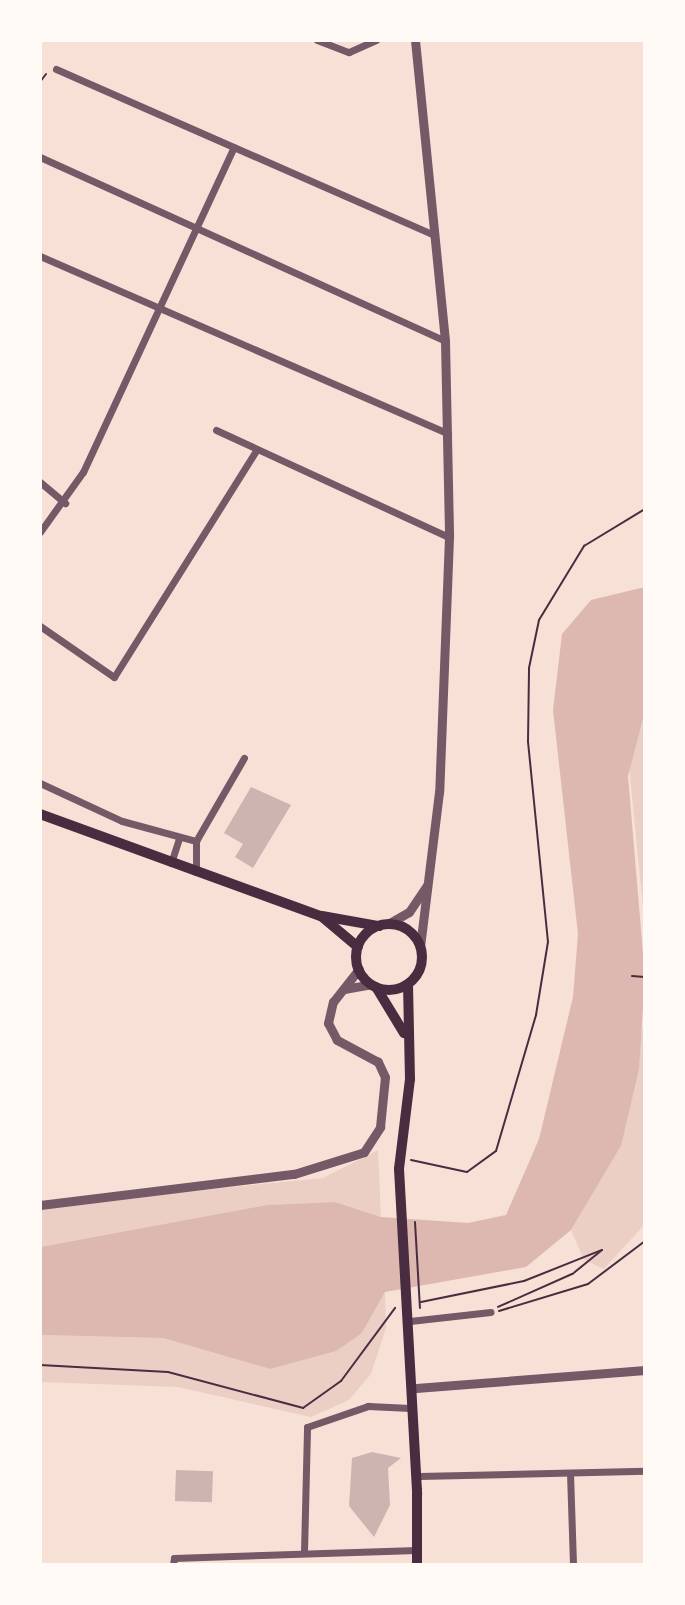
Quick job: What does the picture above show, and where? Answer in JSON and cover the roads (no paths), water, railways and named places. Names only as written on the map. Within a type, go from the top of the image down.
[{"type":"main road","points":[[40,814],[171,865],[321,916],[408,930],[420,946],[419,971],[408,984],[406,1036],[410,1079],[399,1169],[416,1388],[417,1495]]},
{"type":"main road","points":[[321,916],[358,947],[359,969],[406,1036]]},
{"type":"main road","points":[[358,947],[384,925]]},
{"type":"main road","points":[[373,986],[408,984]]},
{"type":"main road","points":[[412,1319],[410,1408],[417,1495],[417,1565]]},
{"type":"street","points":[[317,40],[349,52],[376,40]]},
{"type":"street","points":[[416,40],[445,341],[449,537],[428,882],[420,946]]},
{"type":"street","points":[[56,69],[435,235]]},
{"type":"street","points":[[40,532],[65,503],[234,147]]},
{"type":"street","points":[[40,157],[445,341]]},
{"type":"street","points":[[40,256],[448,433]]},
{"type":"street","points":[[216,430],[449,537]]},
{"type":"street","points":[[40,626],[114,677],[257,449]]},
{"type":"street","points":[[40,482],[65,503]]},
{"type":"street","points":[[196,873],[196,841],[244,758]]},
{"type":"street","points":[[40,783],[69,801],[196,841]]},
{"type":"street","points":[[171,865],[179,838]]},
{"type":"street","points":[[384,925],[409,912],[428,882]]},
{"type":"street","points":[[40,1205],[321,1169],[347,1162],[374,1140],[385,1077],[378,1062],[331,1033],[328,1013],[341,990],[359,969]]},
{"type":"street","points":[[341,990],[373,986]]},
{"type":"street","points":[[412,1319],[490,1312]]},
{"type":"street","points":[[416,1388],[645,1370]]},
{"type":"street","points":[[304,1552],[307,1427],[368,1406],[410,1408]]},
{"type":"street","points":[[419,1476],[645,1471]]},
{"type":"street","points":[[570,1473],[573,1565]]},
{"type":"street","points":[[173,1565],[174,1558],[417,1550]]}]
